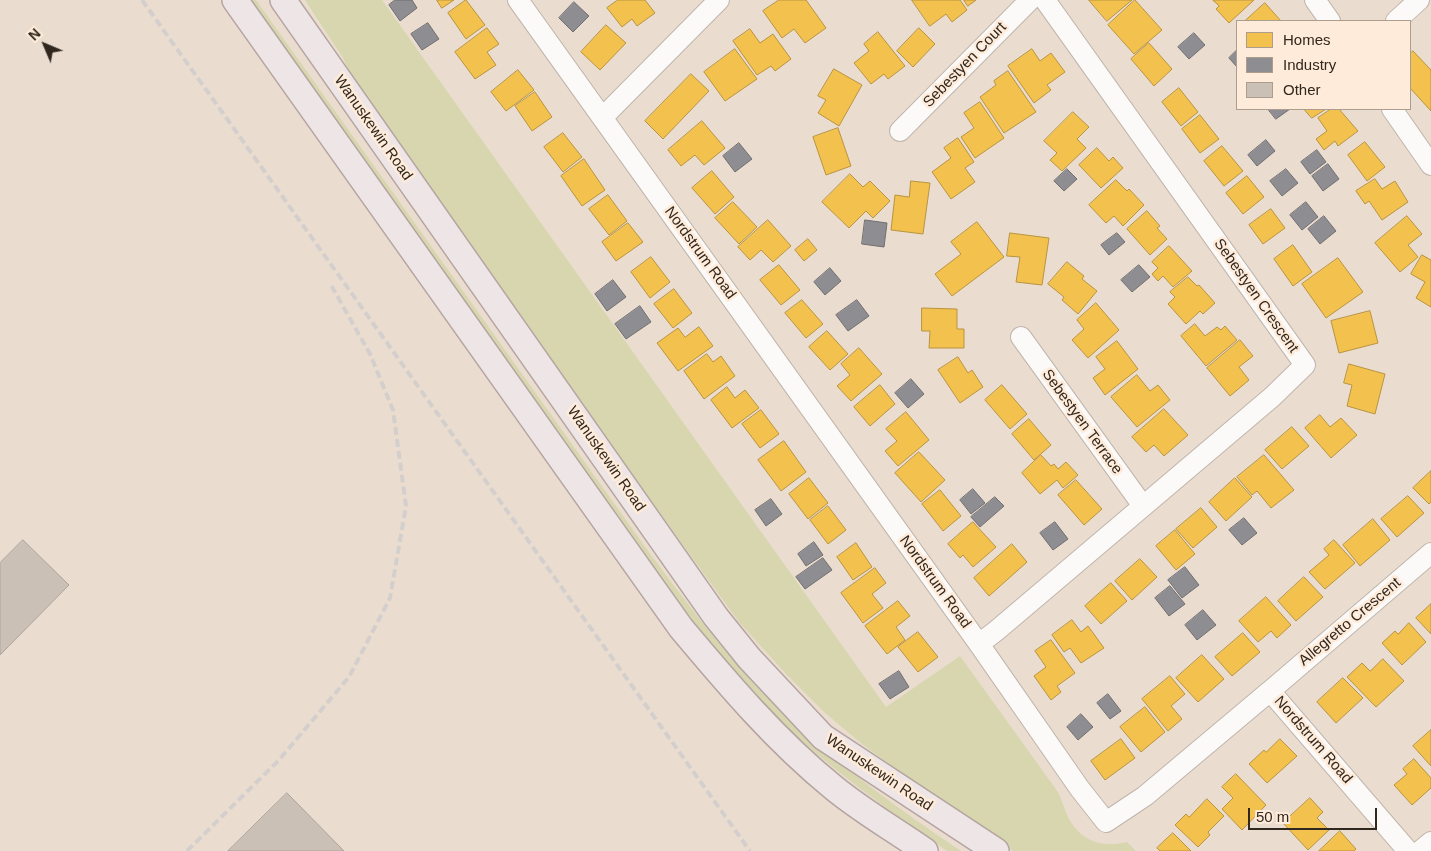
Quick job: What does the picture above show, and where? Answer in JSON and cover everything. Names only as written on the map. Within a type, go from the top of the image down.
[{"type":"main road","points":[[235,0],[681,628],[736,693],[792,751],[835,789],[925,851]]},
{"type":"main road","name":"Wanuskewin Road","points":[[283,0],[716,617],[748,658],[823,737],[996,851]]},
{"type":"street","name":"Nordstrum Road","points":[[518,0],[979,644],[1080,789],[1106,822],[1145,796],[1270,691],[1408,851]]},
{"type":"street","points":[[603,117],[719,0]]},
{"type":"street","name":"Sebestyen Court","points":[[900,131],[1030,0]]},
{"type":"street","name":"Sebestyen Crescent","points":[[979,644],[1272,397],[1305,365],[1045,0]]},
{"type":"street","points":[[1315,0],[1329,20]]},
{"type":"street","points":[[1397,20],[1419,0]]},
{"type":"street","points":[[1393,110],[1431,165]]},
{"type":"street","name":"Sebestyen Terrace","points":[[1021,337],[1143,506]]},
{"type":"street","name":"Allegretto Crescent","points":[[1270,691],[1431,553]]},
{"type":"street","points":[[1420,851],[1431,842]]},
{"type":"green space","points":[[247,0],[256,0],[643,544],[695,614],[751,680],[812,739],[895,805],[961,851],[947,851],[901,819],[812,750],[761,702],[695,626]]},
{"type":"green space","points":[[305,0],[382,0],[886,707],[960,656],[1058,792],[1068,817],[1079,832],[1093,841],[1101,843],[1118,844],[1127,842],[1136,851],[1013,851],[862,744],[824,712],[786,674],[739,622],[626,467],[361,95],[343,58]]},
{"type":"building: Homes","points":[[437,0],[454,0],[442,8]]},
{"type":"building: Homes","points":[[466,0],[485,25],[466,39],[448,13]]},
{"type":"building: Homes","points":[[618,0],[645,0],[655,13],[637,26],[632,19],[622,27],[607,8]]},
{"type":"building: Homes","points":[[779,0],[806,0],[826,28],[805,43],[794,29],[782,38],[763,11]]},
{"type":"building: Homes","points":[[912,0],[960,0],[967,10],[952,22],[946,14],[930,26]]},
{"type":"building: Homes","points":[[964,0],[976,0],[968,6]]},
{"type":"building: Homes","points":[[1089,0],[1132,0],[1107,21]]},
{"type":"building: Homes","points":[[1135,0],[1162,30],[1134,54],[1108,25]]},
{"type":"building: Homes","points":[[1213,0],[1254,0],[1229,23],[1216,9],[1219,6]]},
{"type":"building: Homes","points":[[1265,3],[1280,20],[1246,20]]},
{"type":"building: Homes","points":[[606,25],[626,43],[600,70],[581,52]]},
{"type":"building: Homes","points":[[487,28],[499,44],[487,52],[496,65],[475,79],[455,52]]},
{"type":"building: Homes","points":[[919,28],[935,44],[913,67],[897,51]]},
{"type":"building: Homes","points":[[750,29],[760,43],[773,34],[791,59],[775,71],[771,66],[757,75],[733,41]]},
{"type":"building: Homes","points":[[878,32],[905,66],[888,79],[884,74],[871,84],[854,63],[869,51],[864,44]]},
{"type":"building: Homes","points":[[1149,43],[1172,69],[1154,86],[1131,59]]},
{"type":"building: Homes","points":[[735,49],[757,79],[725,101],[704,72]]},
{"type":"building: Homes","points":[[1032,49],[1040,61],[1051,53],[1065,72],[1047,85],[1051,90],[1034,103],[1008,66]]},
{"type":"building: Homes","points":[[1413,51],[1431,70],[1431,111],[1411,89],[1411,53]]},
{"type":"building: Homes","points":[[834,69],[862,85],[839,126],[818,113],[826,100],[818,96]]},
{"type":"building: Homes","points":[[518,70],[534,90],[506,111],[491,92]]},
{"type":"building: Homes","points":[[1008,71],[1036,112],[1004,133],[980,97],[996,85],[994,81]]},
{"type":"building: Homes","points":[[691,74],[709,91],[663,139],[645,121]]},
{"type":"building: Homes","points":[[1179,88],[1198,112],[1181,126],[1162,102]]},
{"type":"building: Homes","points":[[535,92],[552,117],[532,131],[515,106]]},
{"type":"building: Homes","points":[[980,102],[1004,138],[975,158],[961,137],[974,128],[964,113]]},
{"type":"building: Homes","points":[[1305,110],[1324,110],[1312,118]]},
{"type":"building: Homes","points":[[1330,110],[1340,110],[1358,131],[1338,146],[1335,141],[1324,150],[1316,139],[1327,131],[1318,118]]},
{"type":"building: Homes","points":[[1073,112],[1089,127],[1077,139],[1086,148],[1062,171],[1050,160],[1057,153],[1044,141]]},
{"type":"building: Homes","points":[[1200,115],[1219,139],[1200,153],[1182,129]]},
{"type":"building: Homes","points":[[702,121],[725,148],[704,165],[695,155],[681,166],[668,150]]},
{"type":"building: Homes","points":[[838,128],[851,166],[826,175],[813,137]]},
{"type":"building: Homes","points":[[563,133],[582,157],[563,172],[544,147]]},
{"type":"building: Homes","points":[[958,138],[974,162],[965,168],[975,182],[951,199],[932,172],[951,158],[944,148]]},
{"type":"building: Homes","points":[[1365,142],[1385,167],[1367,181],[1348,155]]},
{"type":"building: Homes","points":[[1222,146],[1243,171],[1224,186],[1204,161]]},
{"type":"building: Homes","points":[[1097,148],[1109,161],[1113,157],[1123,168],[1101,188],[1079,165]]},
{"type":"building: Homes","points":[[584,159],[605,190],[582,206],[561,176]]},
{"type":"building: Homes","points":[[712,171],[734,197],[715,214],[692,188]]},
{"type":"building: Homes","points":[[850,174],[863,187],[870,181],[890,201],[873,218],[866,211],[849,228],[822,202]]},
{"type":"building: Homes","points":[[1247,176],[1264,197],[1243,214],[1226,193]]},
{"type":"building: Homes","points":[[1375,179],[1382,189],[1395,181],[1408,202],[1382,220],[1369,201],[1365,204],[1356,191]]},
{"type":"building: Homes","points":[[1116,180],[1127,191],[1129,189],[1144,205],[1123,226],[1114,216],[1106,223],[1089,205]]},
{"type":"building: Homes","points":[[911,181],[930,183],[923,234],[891,230],[895,195],[909,197]]},
{"type":"building: Homes","points":[[608,195],[627,221],[609,235],[589,209]]},
{"type":"building: Homes","points":[[733,202],[757,227],[739,244],[715,218]]},
{"type":"building: Homes","points":[[1271,209],[1285,228],[1263,244],[1249,225]]},
{"type":"building: Homes","points":[[1147,211],[1160,226],[1157,228],[1167,239],[1150,255],[1127,229]]},
{"type":"building: Homes","points":[[1407,216],[1422,234],[1408,245],[1418,257],[1400,272],[1375,243]]},
{"type":"building: Homes","points":[[768,220],[791,246],[773,262],[761,250],[750,260],[738,247]]},
{"type":"building: Homes","points":[[977,222],[1004,257],[952,296],[935,274],[961,254],[951,242]]},
{"type":"building: Homes","points":[[628,223],[643,242],[616,261],[602,242]]},
{"type":"building: Homes","points":[[1010,233],[1049,238],[1042,285],[1016,282],[1020,257],[1007,256]]},
{"type":"building: Homes","points":[[808,239],[817,250],[804,261],[795,250]]},
{"type":"building: Homes","points":[[1293,245],[1312,272],[1293,286],[1274,259]]},
{"type":"building: Homes","points":[[1169,246],[1192,271],[1173,287],[1163,276],[1158,281],[1152,274],[1158,268],[1152,262]]},
{"type":"building: Homes","points":[[1422,255],[1431,260],[1431,307],[1416,298],[1425,282],[1411,274]]},
{"type":"building: Homes","points":[[651,257],[670,282],[650,298],[631,272]]},
{"type":"building: Homes","points":[[1338,258],[1363,292],[1326,318],[1302,284]]},
{"type":"building: Homes","points":[[1067,262],[1084,276],[1082,279],[1097,291],[1078,314],[1062,300],[1064,297],[1048,284]]},
{"type":"building: Homes","points":[[779,265],[800,290],[781,305],[760,280]]},
{"type":"building: Homes","points":[[1188,277],[1197,286],[1199,285],[1215,303],[1203,314],[1200,311],[1186,324],[1168,304],[1175,297],[1170,292]]},
{"type":"building: Homes","points":[[674,289],[692,313],[673,328],[654,304]]},
{"type":"building: Homes","points":[[802,300],[823,324],[806,338],[785,313]]},
{"type":"building: Homes","points":[[1096,303],[1119,330],[1088,358],[1072,340],[1084,329],[1077,320]]},
{"type":"building: Homes","points":[[922,308],[957,309],[957,329],[964,329],[964,348],[929,348],[930,331],[922,331]]},
{"type":"building: Homes","points":[[1370,311],[1378,343],[1339,353],[1331,321]]},
{"type":"building: Homes","points":[[1195,324],[1205,336],[1217,327],[1221,330],[1225,326],[1237,340],[1206,366],[1181,336]]},
{"type":"building: Homes","points":[[699,327],[713,346],[678,371],[657,343],[678,328],[685,337]]},
{"type":"building: Homes","points":[[827,331],[848,354],[830,370],[809,347]]},
{"type":"building: Homes","points":[[1240,340],[1253,356],[1239,367],[1249,380],[1230,396],[1207,368]]},
{"type":"building: Homes","points":[[1117,341],[1138,369],[1105,395],[1093,378],[1105,369],[1096,357]]},
{"type":"building: Homes","points":[[859,348],[882,374],[851,401],[837,386],[850,375],[841,364]]},
{"type":"building: Homes","points":[[707,354],[713,362],[721,356],[735,376],[704,399],[684,371]]},
{"type":"building: Homes","points":[[958,357],[968,373],[972,370],[983,387],[960,403],[938,370]]},
{"type":"building: Homes","points":[[1349,364],[1385,374],[1375,414],[1347,406],[1352,385],[1344,383]]},
{"type":"building: Homes","points":[[1137,375],[1150,391],[1158,385],[1170,400],[1137,427],[1111,397]]},
{"type":"building: Homes","points":[[880,385],[895,404],[870,426],[854,407]]},
{"type":"building: Homes","points":[[1002,385],[1027,414],[1010,429],[985,400]]},
{"type":"building: Homes","points":[[727,387],[735,398],[745,390],[759,408],[732,428],[711,400]]},
{"type":"building: Homes","points":[[1164,409],[1188,435],[1164,456],[1154,445],[1146,452],[1132,437]]},
{"type":"building: Homes","points":[[761,410],[779,434],[760,448],[742,424]]},
{"type":"building: Homes","points":[[906,412],[929,440],[898,466],[885,451],[897,441],[886,429]]},
{"type":"building: Homes","points":[[1320,415],[1330,427],[1341,418],[1357,435],[1331,458],[1305,428]]},
{"type":"building: Homes","points":[[1029,419],[1051,445],[1034,460],[1012,434]]},
{"type":"building: Homes","points":[[1292,427],[1309,446],[1282,469],[1265,450]]},
{"type":"building: Homes","points":[[784,441],[806,472],[781,491],[758,460]]},
{"type":"building: Homes","points":[[919,452],[945,480],[921,502],[895,473]]},
{"type":"building: Homes","points":[[1041,455],[1051,466],[1054,464],[1058,469],[1066,462],[1078,475],[1063,488],[1057,480],[1040,494],[1022,473]]},
{"type":"building: Homes","points":[[1264,455],[1294,490],[1271,508],[1257,491],[1252,495],[1237,477]]},
{"type":"building: Homes","points":[[1431,471],[1431,502],[1429,504],[1413,488]]},
{"type":"building: Homes","points":[[809,478],[828,503],[808,519],[789,494]]},
{"type":"building: Homes","points":[[1235,478],[1252,497],[1226,521],[1209,502]]},
{"type":"building: Homes","points":[[1076,480],[1102,509],[1084,525],[1058,495]]},
{"type":"building: Homes","points":[[940,490],[961,516],[943,531],[922,504]]},
{"type":"building: Homes","points":[[1408,496],[1424,513],[1397,537],[1381,519]]},
{"type":"building: Homes","points":[[828,506],[846,530],[828,544],[810,520]]},
{"type":"building: Homes","points":[[1201,508],[1217,527],[1193,548],[1176,529]]},
{"type":"building: Homes","points":[[1373,519],[1390,540],[1360,566],[1343,545]]},
{"type":"building: Homes","points":[[973,522],[996,547],[973,567],[963,555],[960,558],[948,544]]},
{"type":"building: Homes","points":[[1175,530],[1195,554],[1176,570],[1156,546]]},
{"type":"building: Homes","points":[[1334,540],[1355,563],[1325,589],[1309,572],[1329,555],[1324,549]]},
{"type":"building: Homes","points":[[856,543],[872,567],[853,580],[837,557]]},
{"type":"building: Homes","points":[[1012,544],[1027,562],[989,596],[974,578]]},
{"type":"building: Homes","points":[[1140,559],[1157,577],[1132,600],[1115,581]]},
{"type":"building: Homes","points":[[875,568],[886,583],[872,594],[883,608],[863,623],[841,593]]},
{"type":"building: Homes","points":[[1304,577],[1323,597],[1296,621],[1278,601]]},
{"type":"building: Homes","points":[[1111,583],[1127,601],[1101,624],[1085,606]]},
{"type":"building: Homes","points":[[1266,597],[1291,625],[1277,638],[1271,631],[1258,642],[1239,621]]},
{"type":"building: Homes","points":[[898,601],[910,616],[896,627],[905,640],[887,654],[865,626]]},
{"type":"building: Homes","points":[[1431,604],[1431,634],[1416,618]]},
{"type":"building: Homes","points":[[1072,620],[1081,632],[1088,626],[1104,648],[1081,663],[1070,648],[1064,652],[1052,635]]},
{"type":"building: Homes","points":[[1409,623],[1426,642],[1402,665],[1382,643],[1395,631],[1398,634]]},
{"type":"building: Homes","points":[[918,632],[938,657],[918,672],[898,647]]},
{"type":"building: Homes","points":[[1243,633],[1260,652],[1232,676],[1215,657]]},
{"type":"building: Homes","points":[[1051,640],[1075,673],[1057,686],[1061,692],[1051,700],[1034,676],[1046,667],[1035,651]]},
{"type":"building: Homes","points":[[1202,655],[1224,679],[1198,702],[1176,678]]},
{"type":"building: Homes","points":[[1383,659],[1404,681],[1376,707],[1347,677],[1362,663],[1370,671]]},
{"type":"building: Homes","points":[[1170,676],[1185,694],[1171,706],[1182,719],[1168,731],[1142,699]]},
{"type":"building: Homes","points":[[1343,678],[1363,698],[1336,723],[1317,702]]},
{"type":"building: Homes","points":[[1145,707],[1165,732],[1141,752],[1120,727]]},
{"type":"building: Homes","points":[[1431,730],[1431,766],[1413,746]]},
{"type":"building: Homes","points":[[1121,739],[1135,758],[1105,780],[1091,761]]},
{"type":"building: Homes","points":[[1280,739],[1297,756],[1267,783],[1249,764]]},
{"type":"building: Homes","points":[[1414,759],[1431,778],[1431,788],[1412,805],[1394,785],[1407,774],[1403,769]]},
{"type":"building: Homes","points":[[1236,774],[1266,805],[1242,830],[1222,809],[1233,798],[1222,787]]},
{"type":"building: Homes","points":[[1310,798],[1323,812],[1317,818],[1329,830],[1308,850],[1283,823]]},
{"type":"building: Homes","points":[[1207,799],[1224,816],[1208,832],[1210,835],[1198,847],[1175,825],[1186,814],[1189,817]]},
{"type":"building: Homes","points":[[1340,831],[1356,849],[1354,851],[1319,851]]},
{"type":"building: Homes","points":[[1173,833],[1191,851],[1160,851],[1157,848]]},
{"type":"building: Industry","points":[[395,0],[412,0],[417,8],[400,21],[389,5]]},
{"type":"building: Industry","points":[[574,2],[589,16],[573,32],[559,18]]},
{"type":"building: Industry","points":[[428,23],[439,39],[422,50],[411,34]]},
{"type":"building: Industry","points":[[1194,33],[1205,45],[1189,59],[1178,47]]},
{"type":"building: Industry","points":[[1236,51],[1236,66],[1229,58]]},
{"type":"building: Industry","points":[[1269,110],[1289,110],[1276,119]]},
{"type":"building: Industry","points":[[1266,140],[1275,151],[1257,166],[1248,155]]},
{"type":"building: Industry","points":[[739,143],[752,159],[735,172],[723,156]]},
{"type":"building: Industry","points":[[1317,150],[1326,162],[1310,174],[1301,162]]},
{"type":"building: Industry","points":[[1328,164],[1339,179],[1323,191],[1312,176]]},
{"type":"building: Industry","points":[[1067,169],[1077,179],[1064,191],[1054,181]]},
{"type":"building: Industry","points":[[1286,169],[1298,183],[1282,196],[1270,181]]},
{"type":"building: Industry","points":[[1306,202],[1318,217],[1302,230],[1290,215]]},
{"type":"building: Industry","points":[[1324,216],[1336,231],[1320,244],[1308,229]]},
{"type":"building: Industry","points":[[865,220],[887,223],[884,247],[862,244]]},
{"type":"building: Industry","points":[[1117,233],[1125,242],[1109,255],[1101,245]]},
{"type":"building: Industry","points":[[1139,265],[1150,277],[1132,292],[1121,280]]},
{"type":"building: Industry","points":[[830,268],[841,281],[825,295],[814,282]]},
{"type":"building: Industry","points":[[613,280],[626,297],[607,311],[595,294]]},
{"type":"building: Industry","points":[[857,300],[869,316],[848,331],[836,315]]},
{"type":"building: Industry","points":[[640,306],[651,322],[626,339],[615,324]]},
{"type":"building: Industry","points":[[911,379],[924,394],[908,408],[895,393]]},
{"type":"building: Industry","points":[[973,489],[985,503],[971,514],[960,500]]},
{"type":"building: Industry","points":[[995,497],[1004,506],[980,527],[971,517]]},
{"type":"building: Industry","points":[[771,499],[782,514],[766,526],[755,510]]},
{"type":"building: Industry","points":[[1244,518],[1257,533],[1242,545],[1229,530]]},
{"type":"building: Industry","points":[[1055,522],[1068,539],[1053,550],[1040,533]]},
{"type":"building: Industry","points":[[814,542],[823,555],[806,566],[798,554]]},
{"type":"building: Industry","points":[[823,558],[832,570],[805,589],[796,577]]},
{"type":"building: Industry","points":[[1185,567],[1199,585],[1182,598],[1168,580]]},
{"type":"building: Industry","points":[[1170,586],[1185,604],[1169,616],[1155,598]]},
{"type":"building: Industry","points":[[1203,610],[1216,625],[1197,640],[1185,625]]},
{"type":"building: Industry","points":[[899,671],[909,687],[890,699],[879,684]]},
{"type":"building: Industry","points":[[1108,694],[1121,711],[1110,719],[1097,703]]},
{"type":"building: Industry","points":[[1081,714],[1093,727],[1078,740],[1067,727]]},
{"type":"building: Other","points":[[23,540],[69,585],[0,655],[0,563]]},
{"type":"building: Other","points":[[287,793],[344,851],[228,851]]},
{"type":"railway","points":[[142,0],[750,851]]},
{"type":"railway","points":[[187,851],[279,760],[349,677],[390,598],[406,506],[393,410],[370,354],[331,285]]}]
